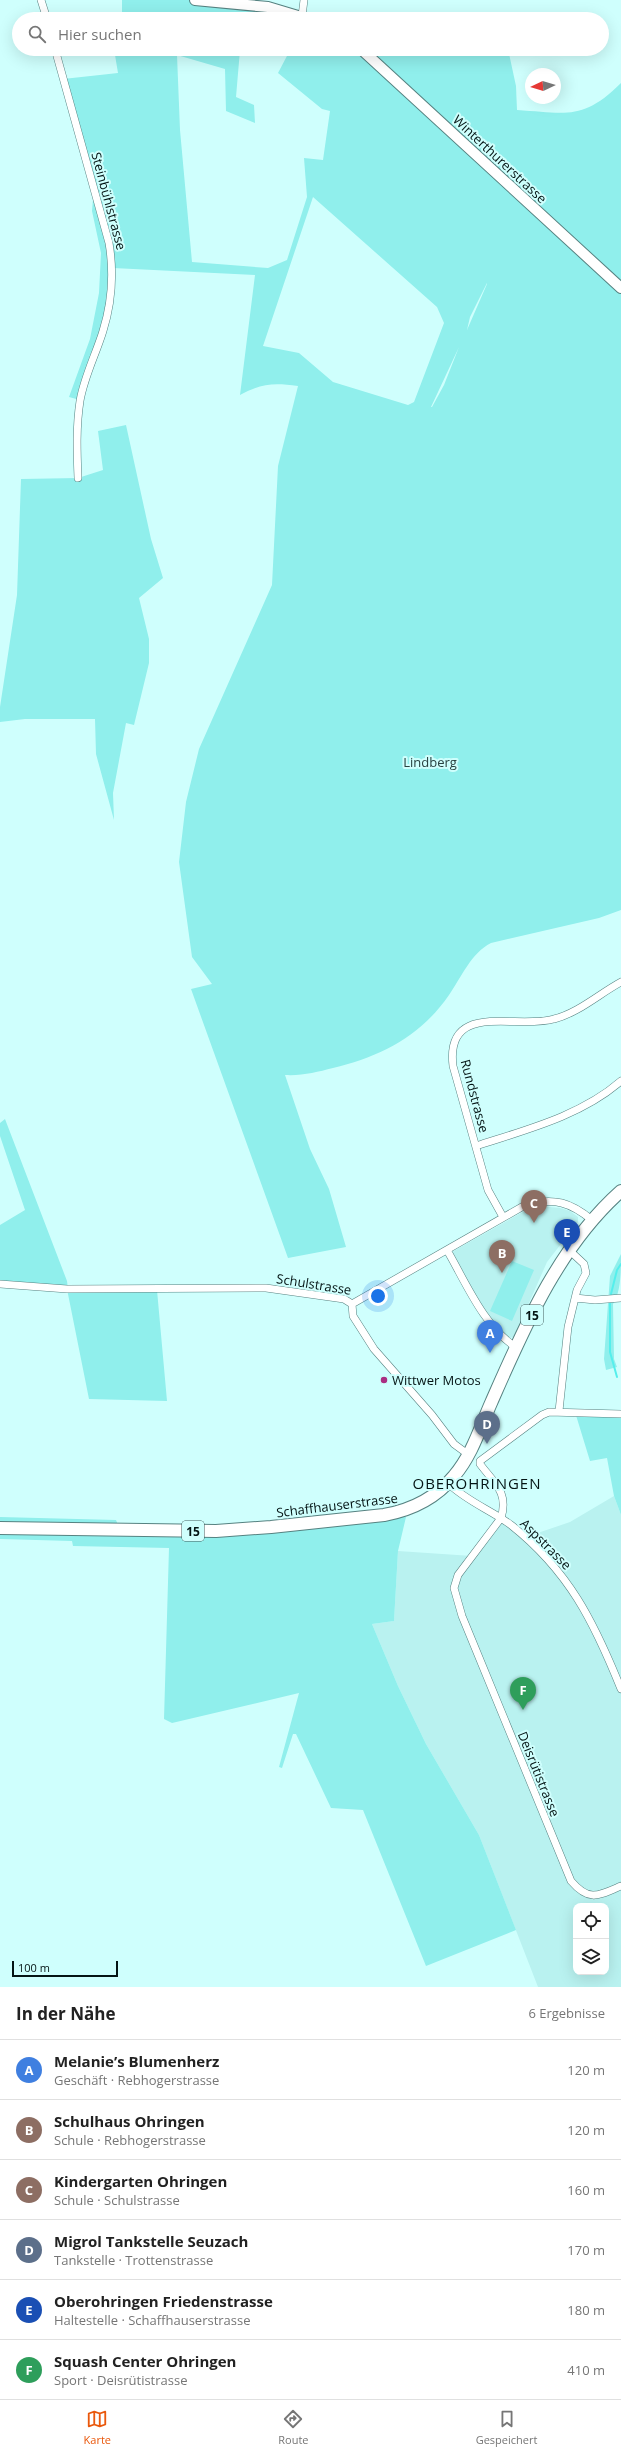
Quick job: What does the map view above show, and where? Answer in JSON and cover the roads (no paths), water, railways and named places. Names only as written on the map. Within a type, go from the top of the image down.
[{"type":"main road","points":[[195,0],[268,7],[285,12]]},
{"type":"main road","name":"Winterthurerstrasse","points":[[369,56],[621,288]]},
{"type":"main road","name":"Schaffhauserstrasse","points":[[0,1528],[192,1531],[271,1527],[398,1512],[426,1501],[448,1483],[468,1455],[551,1278],[569,1250],[592,1220],[621,1191]]},
{"type":"street","points":[[41,0],[45,12]]},
{"type":"street","points":[[304,0],[305,12]]},
{"type":"street","name":"Steinbühlstrasse","points":[[57,56],[109,243],[113,268],[111,291],[103,330],[80,400],[77,434],[78,478]]},
{"type":"street","name":"Rundstrasse","points":[[503,1217],[488,1190],[453,1066],[451,1052],[463,1030],[481,1021],[530,1023],[555,1019],[572,1012],[621,982]]},
{"type":"street","points":[[476,1146],[571,1113],[595,1101],[621,1081]]},
{"type":"street","name":"Schulstrasse","points":[[0,1284],[68,1289],[266,1288],[344,1299],[352,1304],[527,1204],[544,1200],[569,1204],[577,1208],[592,1220]]},
{"type":"street","points":[[447,1250],[492,1325],[506,1341],[517,1348]]},
{"type":"street","points":[[559,1411],[565,1344],[575,1298],[586,1273],[584,1264],[569,1250]]},
{"type":"street","points":[[575,1298],[595,1300],[621,1298]]},
{"type":"street","points":[[352,1304],[353,1316],[374,1349],[432,1415],[454,1444],[468,1455]]},
{"type":"street","points":[[501,1518],[504,1496],[480,1464],[480,1461],[542,1415],[559,1411],[621,1414]]},
{"type":"street","name":"Aspstrasse","points":[[448,1483],[461,1495],[501,1518],[544,1554],[571,1587],[600,1638],[619,1679],[621,1689]]},
{"type":"street","name":"Deisrütistrasse","points":[[501,1518],[458,1576],[454,1588],[456,1599],[571,1881],[581,1892],[596,1897],[621,1886]]},
{"type":"waterway","points":[[611,1294],[617,1270],[621,1264]]},
{"type":"waterway","points":[[610,1303],[610,1352],[617,1377]]},
{"type":"place","name":"Kindergarten Ohringen","points":[[534,1223]]},
{"type":"place","name":"Oberohringen Friedenstrasse","points":[[567,1252]]},
{"type":"place","name":"Schulhaus Ohringen","points":[[502,1273]]},
{"type":"place","name":"Melanie’s Blumenherz","points":[[490,1353]]},
{"type":"place","name":"Wittwer Motos","points":[[384,1380]]},
{"type":"place","name":"Migrol Tankstelle Seuzach","points":[[487,1444]]},
{"type":"place","name":"Squash Center Ohringen","points":[[523,1710]]},
{"type":"district","name":"OBEROHRINGEN","points":[[477,1483]]},
{"type":"park label","name":"Lindberg","points":[[430,762]]}]
